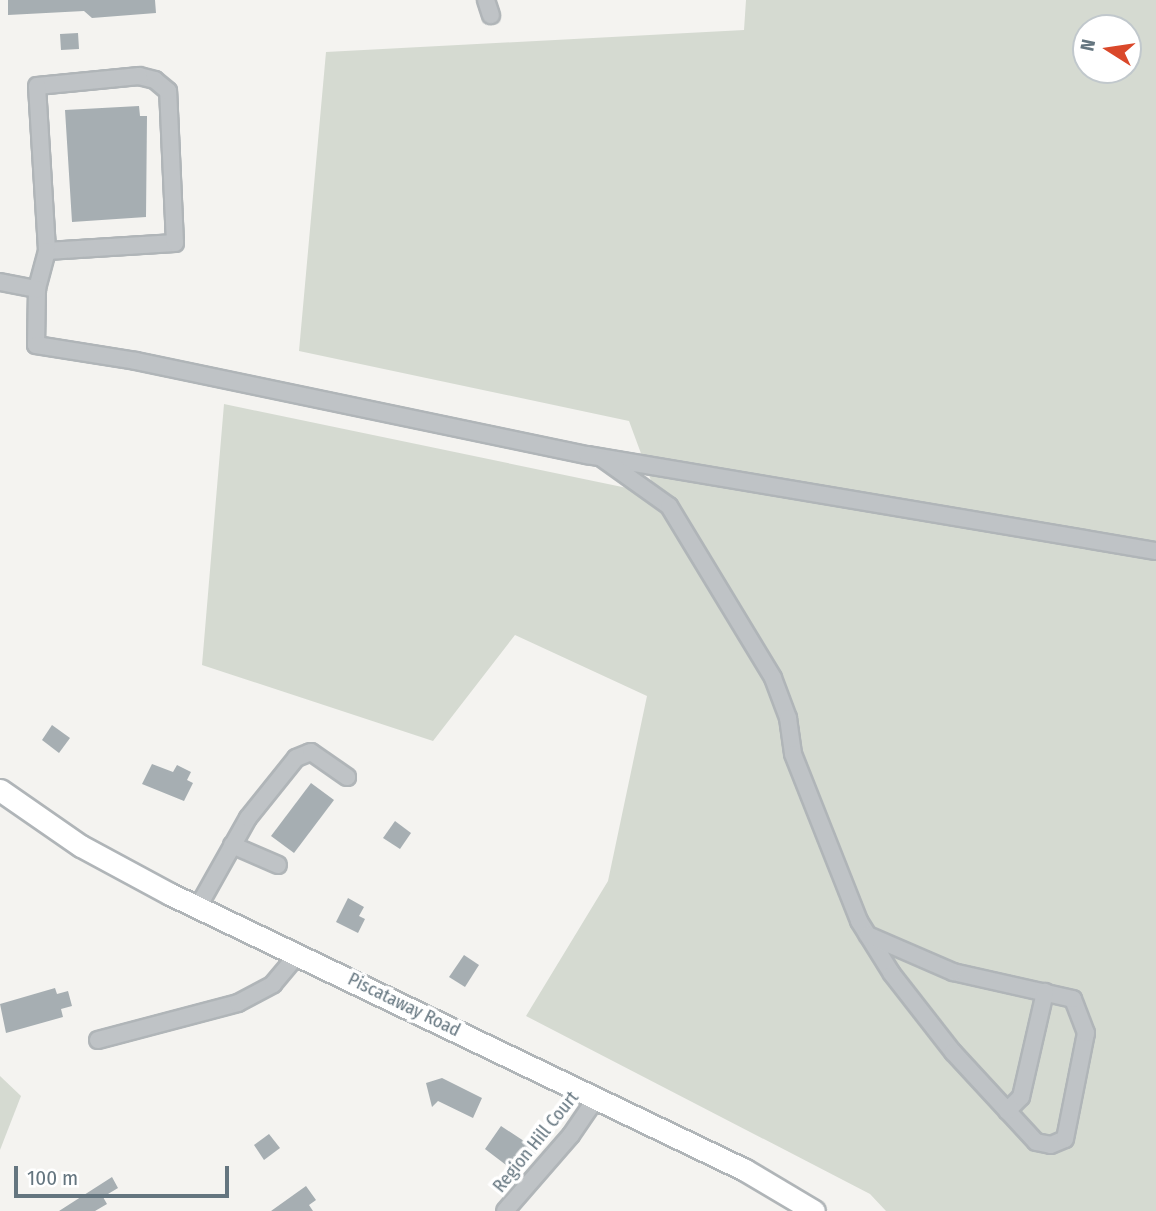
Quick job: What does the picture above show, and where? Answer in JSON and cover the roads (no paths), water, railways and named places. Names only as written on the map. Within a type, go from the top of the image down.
[{"type":"main road","name":"Piscataway Road","points":[[0,790],[81,846],[198,907],[745,1170],[814,1211]]},
{"type":"street","points":[[47,251],[176,243],[168,91],[155,80],[139,76],[37,86],[47,251],[37,289],[36,345],[136,361],[601,457],[1156,551]]},
{"type":"street","points":[[0,282],[37,289]]},
{"type":"street","points":[[601,457],[669,506],[773,678],[788,719],[793,754],[868,935],[892,974],[953,1052],[1036,1142],[1051,1145],[1065,1139],[1086,1033],[1073,999],[953,972],[868,935]]},
{"type":"street","points":[[198,907],[232,845],[296,758],[311,752],[348,777]]},
{"type":"street","points":[[232,845],[278,865]]},
{"type":"street","points":[[98,1040],[238,1003],[273,984],[298,954]]},
{"type":"street","points":[[1007,1111],[1021,1097],[1045,992]]},
{"type":"street","name":"Region Hill Court","points":[[505,1211],[597,1097]]}]
